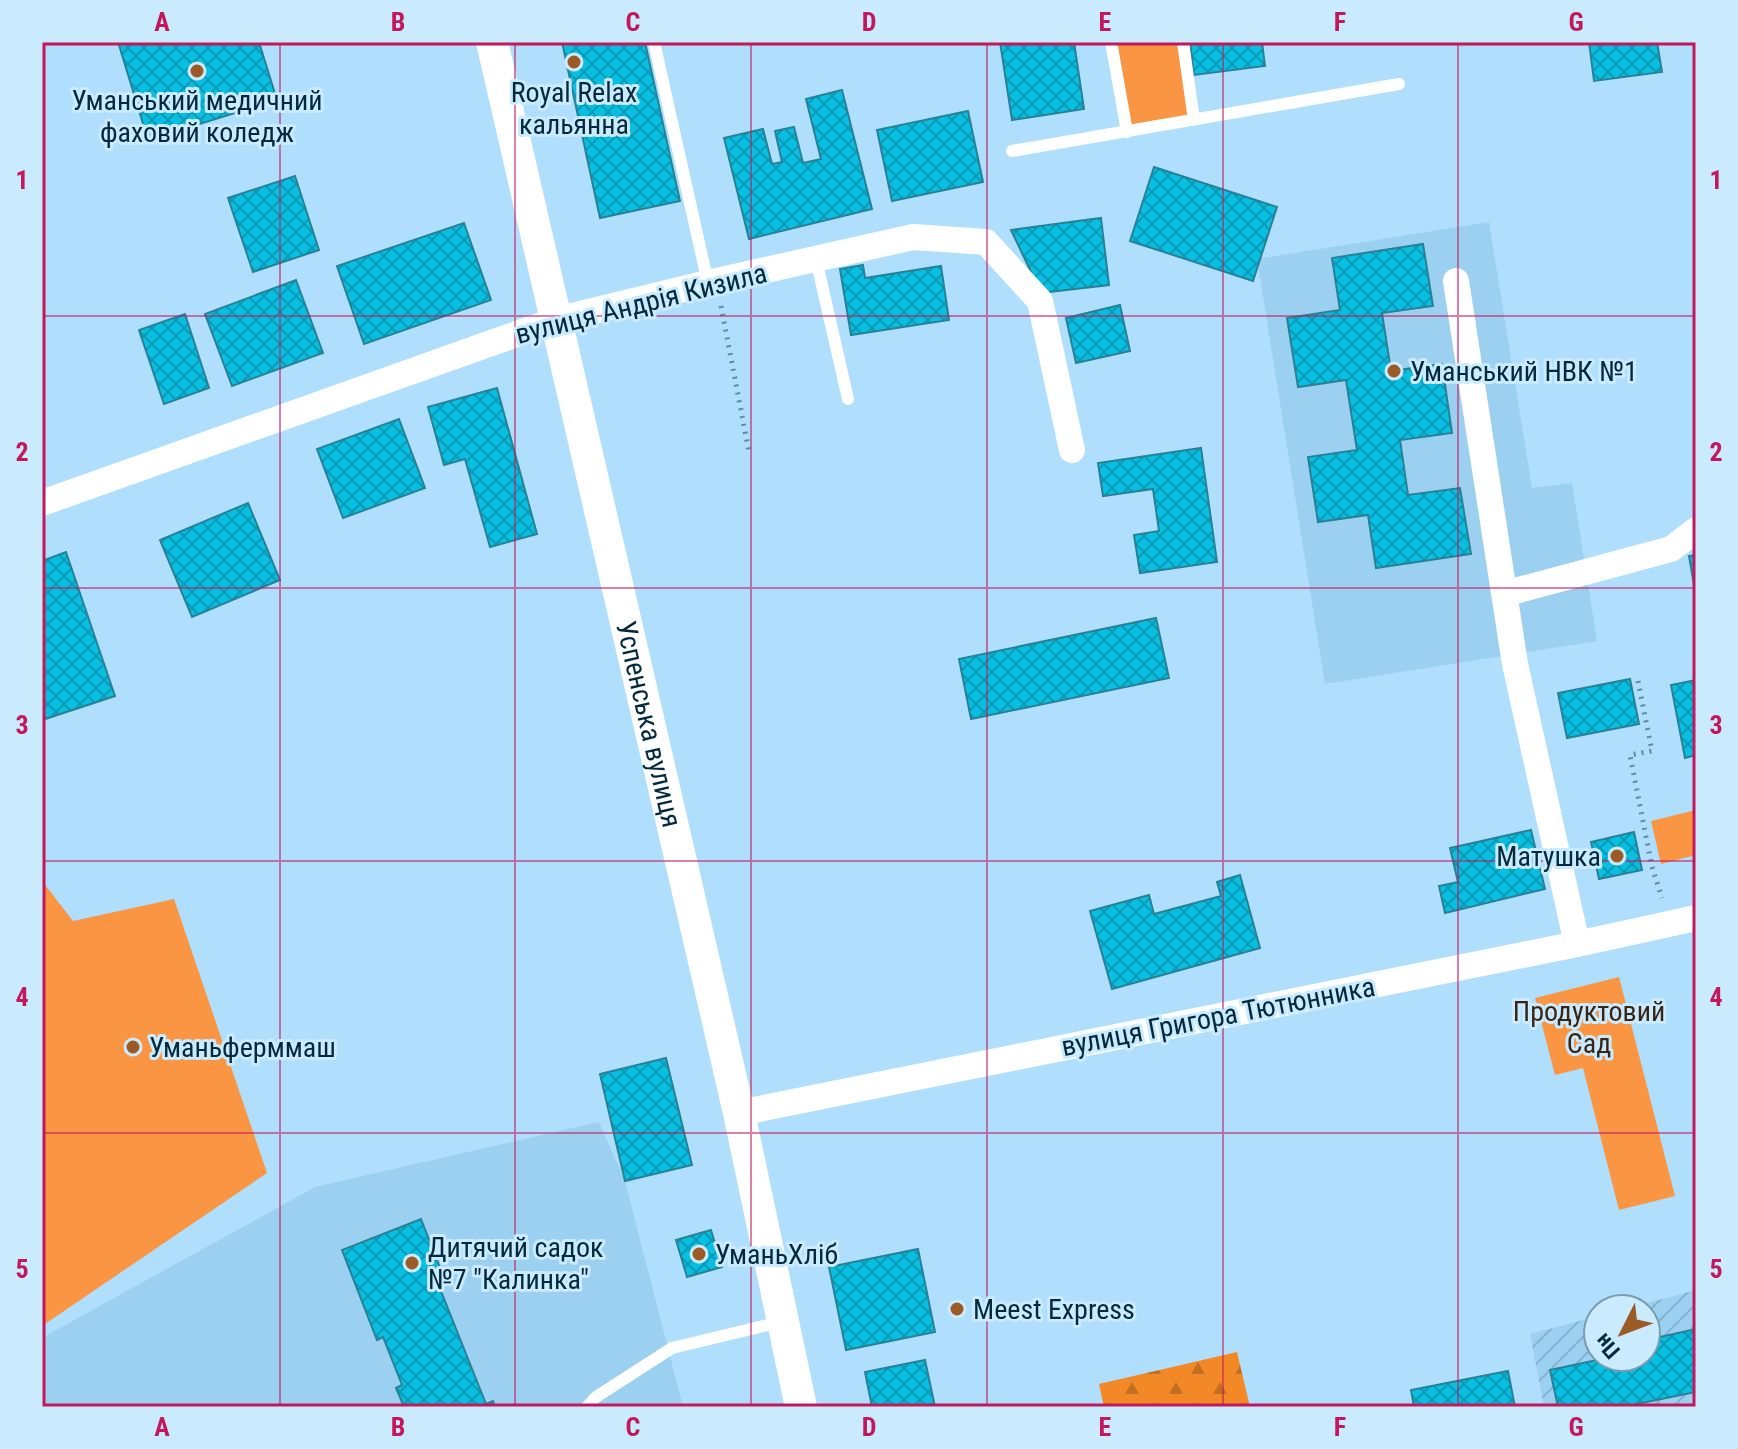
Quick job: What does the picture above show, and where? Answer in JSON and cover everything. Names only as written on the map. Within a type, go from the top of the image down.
[{"type":"street","name":"Успенська вулиця","points":[[492,42],[739,1113],[801,1407]]},
{"type":"street","name":"вулиця Андрія Кизила","points":[[42,503],[556,320],[913,237],[986,242],[1040,301],[1072,450]]},
{"type":"street","points":[[1456,281],[1515,664],[1577,944]]},
{"type":"street","points":[[1504,594],[1671,549],[1696,530]]},
{"type":"street","name":"вулиця Григора Тютюнника","points":[[739,1113],[1696,918]]},
{"type":"lane","points":[[654,42],[712,282]]},
{"type":"lane","points":[[1111,42],[1127,132]]},
{"type":"lane","points":[[1183,42],[1194,120]]},
{"type":"lane","points":[[1012,151],[1399,84]]},
{"type":"lane","points":[[816,259],[848,399]]},
{"type":"lane","points":[[587,1407],[596,1397],[672,1348],[783,1321]]},
{"type":"path","points":[[712,282],[749,452]]},
{"type":"path","points":[[1638,681],[1652,751],[1630,755],[1652,867],[1662,900]]},
{"type":"shaded area","name":"Уманський НВК №1","points":[[1489,222],[1532,488],[1572,483],[1597,641],[1325,684],[1257,259]]},
{"type":"shaded area","name":"Дитячий садок №7 \"Калинка\"","points":[[599,1122],[625,1181],[683,1407],[42,1407],[42,1338],[315,1187]]},
{"type":"shaded area","points":[[1696,1290],[1696,1407],[1544,1407],[1530,1334],[1582,1320],[1582,1373],[1662,1373],[1662,1299]]},
{"type":"green space","points":[[1117,42],[1177,42],[1188,117],[1132,127]]},
{"type":"green space","points":[[1696,810],[1696,855],[1661,864],[1651,821]]},
{"type":"green space","name":"Уманьферммаш","points":[[42,881],[73,921],[174,899],[267,1173],[42,1326]]},
{"type":"green space","name":"Продуктовий Сад","points":[[1619,977],[1675,1196],[1619,1210],[1583,1068],[1555,1075],[1535,998]]},
{"type":"green space","points":[[1237,1352],[1250,1407],[1104,1407],[1099,1384]]},
{"type":"building","name":"Уманський медичний фаховий коледж","points":[[118,42],[259,42],[277,100],[148,140]]},
{"type":"building","points":[[562,42],[645,42],[680,201],[600,218]]},
{"type":"building","points":[[1000,42],[1074,42],[1084,109],[1012,120]]},
{"type":"building","points":[[1190,42],[1262,42],[1265,66],[1194,75]]},
{"type":"building","points":[[1589,42],[1657,42],[1662,72],[1594,81]]},
{"type":"building","points":[[842,90],[872,209],[749,239],[724,138],[763,129],[772,164],[782,162],[775,131],[794,127],[803,163],[821,159],[806,99]]},
{"type":"building","points":[[968,111],[983,182],[892,201],[877,130]]},
{"type":"building","points":[[1154,167],[1277,207],[1253,281],[1130,241]]},
{"type":"building","points":[[295,176],[319,250],[253,272],[228,198]]},
{"type":"building","points":[[1101,218],[1109,285],[1041,293],[1011,230]]},
{"type":"building","points":[[464,223],[491,300],[364,344],[337,266]]},
{"type":"building","points":[[1423,244],[1433,306],[1382,313],[1391,371],[1442,364],[1452,433],[1400,440],[1408,495],[1460,488],[1471,554],[1376,568],[1368,515],[1318,522],[1308,457],[1357,450],[1346,380],[1298,387],[1287,318],[1340,310],[1332,258]]},
{"type":"building","points":[[863,265],[865,278],[941,266],[949,320],[851,335],[840,269]]},
{"type":"building","points":[[296,280],[323,353],[232,386],[205,314]]},
{"type":"building","points":[[1120,305],[1130,351],[1076,363],[1066,318]]},
{"type":"building","points":[[185,314],[209,388],[164,404],[139,330]]},
{"type":"building","points":[[497,388],[537,534],[490,547],[465,459],[444,465],[428,407]]},
{"type":"building","points":[[399,419],[425,488],[343,518],[317,449]]},
{"type":"building","points":[[1201,448],[1217,562],[1140,573],[1134,535],[1159,531],[1153,489],[1103,496],[1098,463]]},
{"type":"building","points":[[248,503],[280,580],[192,617],[160,540]]},
{"type":"building","points":[[66,552],[115,696],[42,720],[42,561]]},
{"type":"building","points":[[1696,555],[1696,597],[1689,556]]},
{"type":"building","points":[[1156,618],[1169,678],[971,719],[959,659]]},
{"type":"building","points":[[1630,679],[1639,724],[1567,738],[1558,693]]},
{"type":"building","points":[[1696,680],[1696,755],[1685,758],[1671,685]]},
{"type":"building","points":[[1531,830],[1545,889],[1445,913],[1439,886],[1458,882],[1450,848]]},
{"type":"building","name":"Матушка","points":[[1634,832],[1642,870],[1599,879],[1591,842]]},
{"type":"building","points":[[1240,875],[1260,948],[1112,989],[1090,911],[1149,895],[1154,914],[1221,896],[1217,882]]},
{"type":"building","points":[[666,1058],[692,1165],[625,1181],[600,1074]]},
{"type":"building","points":[[421,1219],[440,1268],[433,1271],[486,1404],[493,1401],[495,1407],[404,1407],[396,1388],[402,1385],[383,1337],[377,1340],[342,1250]]},
{"type":"building","name":"УманьХліб","points":[[711,1230],[722,1267],[687,1277],[676,1240]]},
{"type":"building","points":[[918,1249],[935,1332],[846,1350],[829,1267]]},
{"type":"building","points":[[1696,1329],[1696,1392],[1622,1407],[1558,1407],[1550,1370],[1582,1363],[1582,1373],[1662,1373],[1662,1336]]},
{"type":"building","points":[[925,1360],[935,1407],[872,1407],[865,1372]]},
{"type":"building","points":[[1508,1371],[1515,1407],[1414,1407],[1411,1390]]},
{"type":"place","name":"Royal Relax кальянна","points":[[574,62]]},
{"type":"place","name":"Уманський медичний фаховий коледж","points":[[197,71]]},
{"type":"place","name":"Уманський НВК №1","points":[[1394,371]]},
{"type":"place","name":"Матушка","points":[[1617,856]]},
{"type":"place","name":"Уманьферммаш","points":[[133,1047]]},
{"type":"place","name":"УманьХліб","points":[[699,1254]]},
{"type":"place","name":"Дитячий садок №7 \"Калинка\"","points":[[412,1263]]},
{"type":"place","name":"Meest Express","points":[[957,1309]]}]
